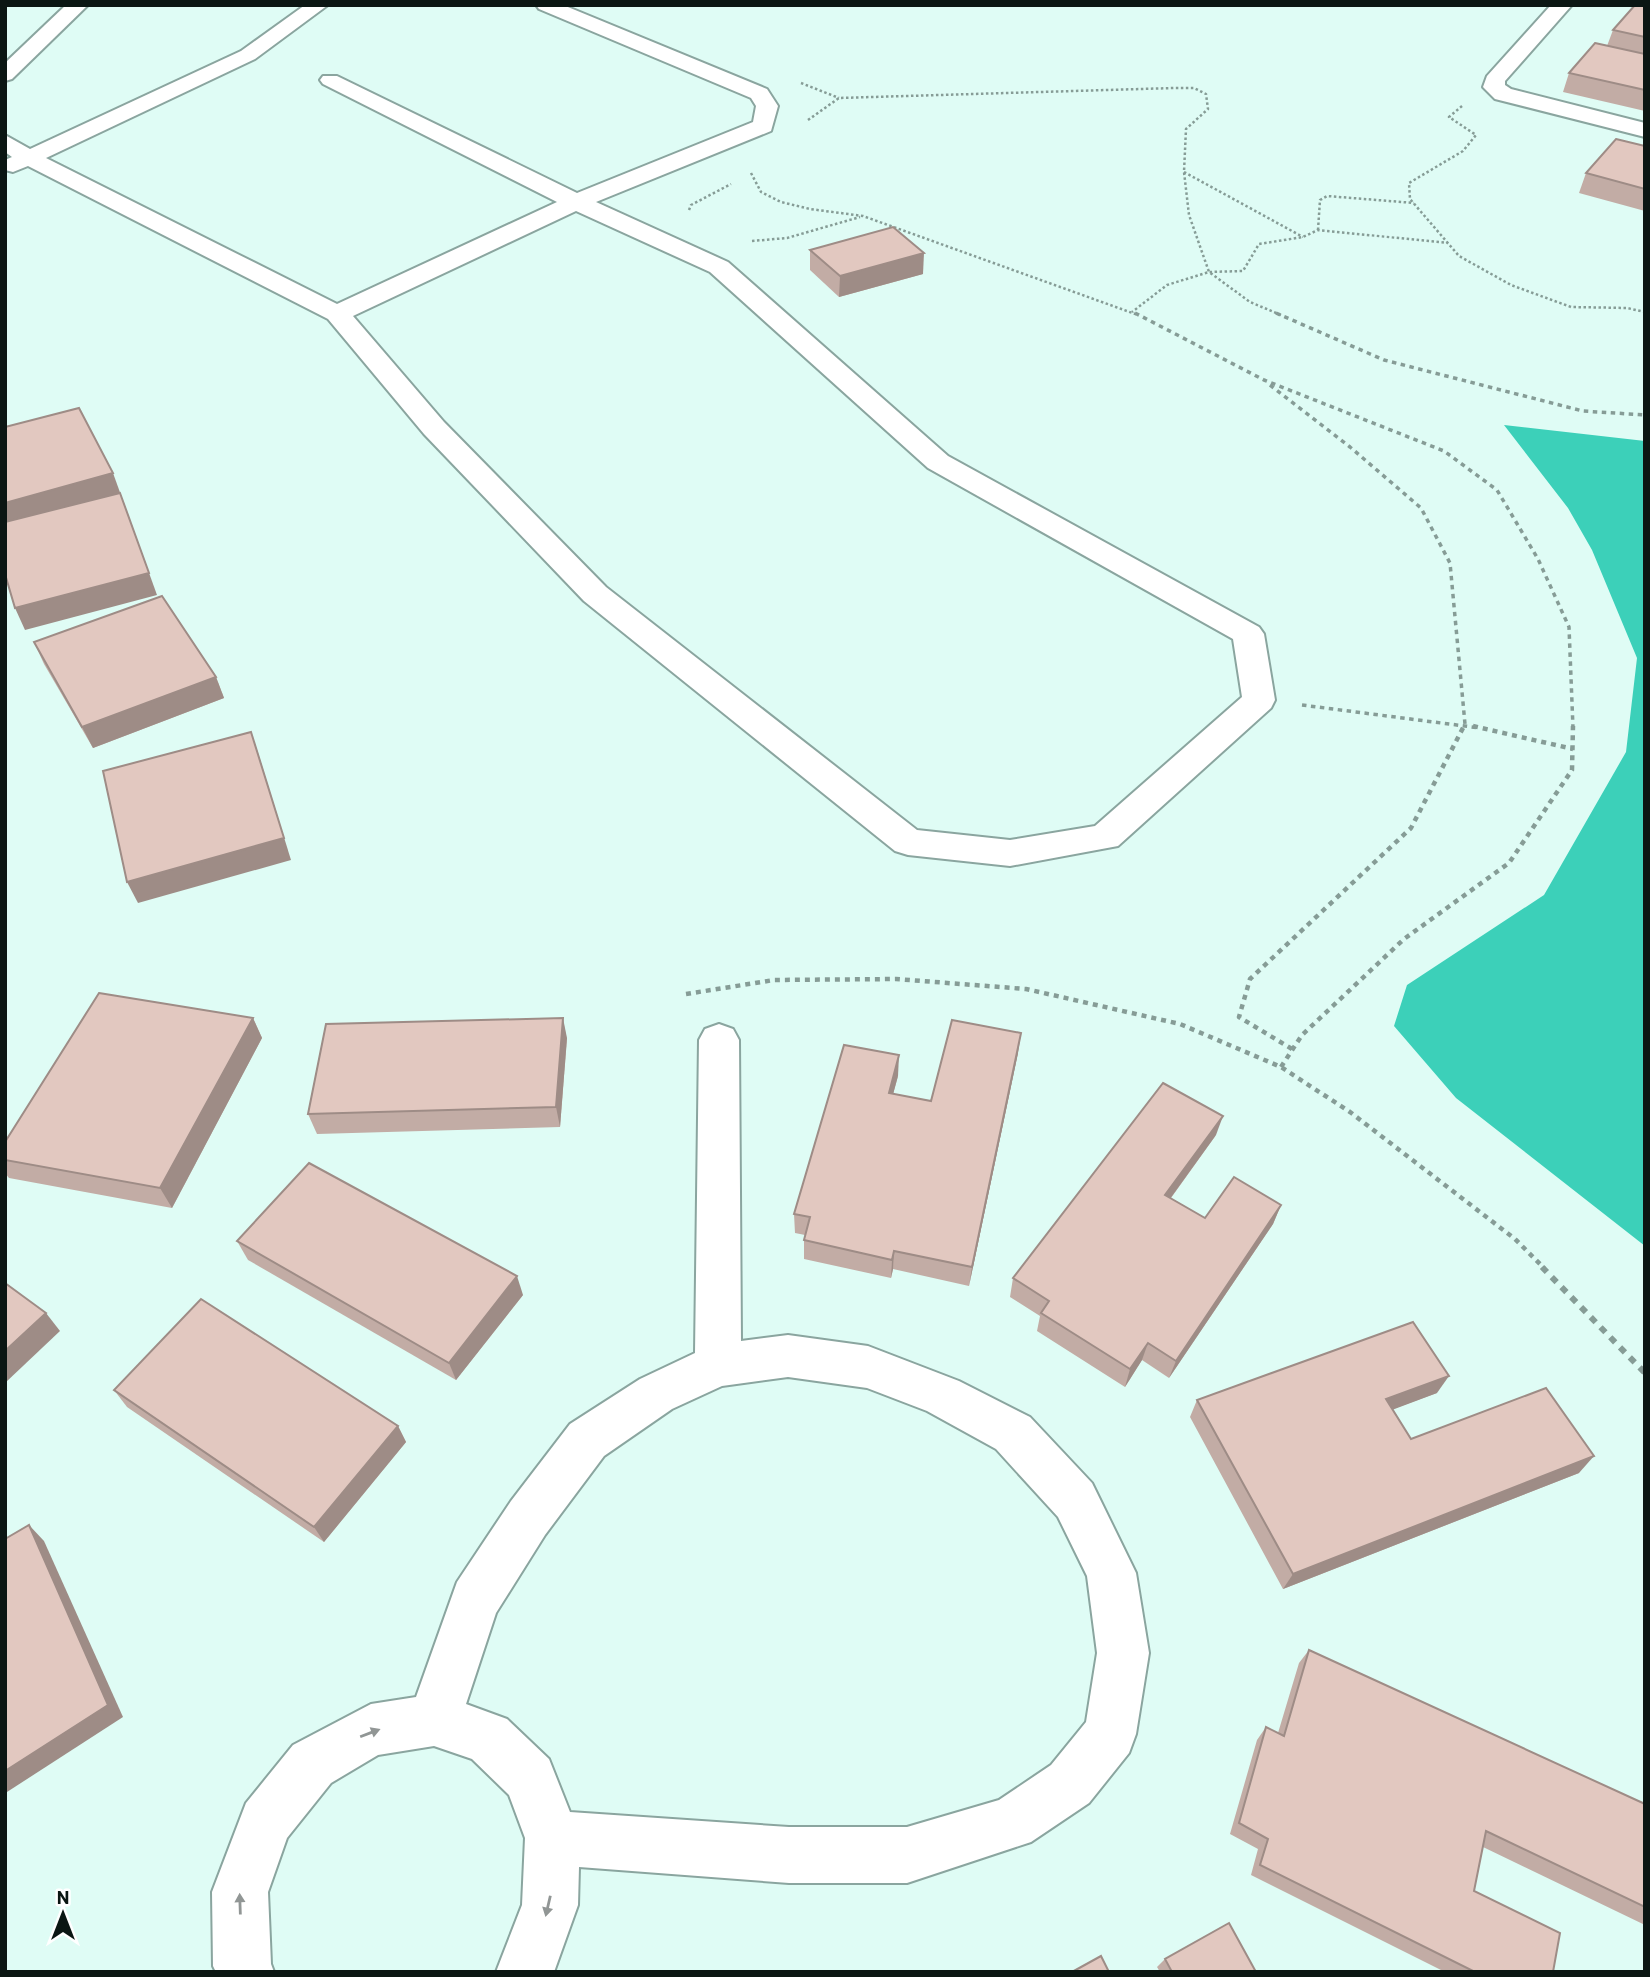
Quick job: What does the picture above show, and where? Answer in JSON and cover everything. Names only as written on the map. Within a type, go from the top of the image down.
[{"type":"street","points":[[5,75],[78,5]]},
{"type":"street","points":[[13,156],[248,55],[318,5]]},
{"type":"street","points":[[337,314],[576,202],[762,126],[767,106],[760,94],[546,5]]},
{"type":"street","points":[[1562,5],[1494,80],[1494,87],[1503,94],[1645,130]]},
{"type":"street","points":[[13,156],[337,314],[434,428],[595,594],[908,842],[1010,853],[1105,837],[1259,700],[1248,634],[938,462],[719,267],[576,202],[330,80]]},
{"type":"street","points":[[718,1365],[719,1040]]},
{"type":"street","points":[[434,1720],[475,1600],[528,1518],[587,1440],[656,1394],[718,1365],[788,1356],[868,1367],[943,1396],[1013,1433],[1075,1500],[1111,1573],[1124,1653],[1110,1734],[1070,1784],[1012,1823],[907,1855],[789,1855],[552,1838]]},
{"type":"street","points":[[238,1970],[240,1892],[265,1822],[312,1764],[371,1730],[434,1720],[488,1738],[530,1778],[552,1838],[550,1905],[525,1972]]},
{"type":"path","points":[[1494,87],[1448,117],[1476,135],[1463,151],[1409,183],[1410,199],[1459,256],[1511,285],[1571,307],[1627,308],[1645,312]]},
{"type":"path","points":[[806,121],[839,98],[1194,88],[1206,94],[1208,109],[1186,129],[1184,172],[1189,215],[1209,272],[1250,302],[1384,360],[1583,411],[1645,415]]},
{"type":"path","points":[[758,164],[750,174],[762,193],[786,203],[824,213],[863,216],[1132,312],[1264,380],[1444,451],[1497,490],[1538,559],[1569,627],[1574,700],[1572,770],[1509,863],[1404,939],[1302,1035],[1280,1067]]},
{"type":"path","points":[[1184,172],[1303,237]]},
{"type":"path","points":[[687,214],[691,205],[738,180]]},
{"type":"path","points":[[1318,230],[1320,200],[1327,196],[1414,203]]},
{"type":"path","points":[[744,240],[787,238],[863,216]]},
{"type":"path","points":[[1132,312],[1150,293],[1178,278],[1209,272],[1243,271],[1259,244],[1303,237],[1318,230],[1448,243]]},
{"type":"path","points":[[1264,380],[1350,447],[1421,508],[1450,563],[1465,724],[1411,828],[1250,979],[1240,1017],[1293,1049]]},
{"type":"path","points":[[1259,700],[1465,724],[1573,749]]},
{"type":"path","points":[[686,994],[774,980],[897,979],[1026,989],[1180,1024],[1280,1067],[1350,1112],[1516,1239],[1645,1373]]},
{"type":"shaded area","points":[[1504,425],[1645,441],[1645,1246],[1456,1098],[1394,1026],[1407,985],[1544,895],[1626,752],[1637,658],[1592,550],[1568,508]]},
{"type":"building","points":[[1635,5],[1645,5],[1645,37],[1613,30]]},
{"type":"building","points":[[1595,43],[1645,54],[1645,90],[1569,73]]},
{"type":"building","points":[[1616,139],[1645,146],[1645,189],[1586,173]]},
{"type":"building","points":[[893,227],[924,253],[840,276],[810,250]]},
{"type":"building","points":[[79,408],[113,473],[5,503],[5,427]]},
{"type":"building","points":[[120,493],[149,573],[15,608],[5,574],[5,522]]},
{"type":"building","points":[[162,596],[216,677],[82,727],[34,642]]},
{"type":"building","points":[[251,732],[284,838],[127,882],[103,771]]},
{"type":"building","points":[[99,993],[253,1018],[160,1188],[5,1160],[5,1142]]},
{"type":"building","points":[[563,1018],[556,1107],[308,1114],[326,1024]]},
{"type":"building","points":[[952,1020],[1021,1033],[972,1267],[894,1251],[892,1260],[804,1240],[810,1217],[794,1214],[844,1045],[899,1055],[889,1093],[931,1101]]},
{"type":"building","points":[[1163,1083],[1223,1116],[1165,1195],[1205,1218],[1234,1177],[1281,1205],[1176,1361],[1148,1343],[1130,1369],[1041,1313],[1049,1301],[1013,1278]]},
{"type":"building","points":[[309,1163],[517,1276],[449,1363],[237,1241]]},
{"type":"building","points":[[5,1283],[46,1313],[5,1351]]},
{"type":"building","points":[[201,1299],[398,1426],[314,1527],[114,1390]]},
{"type":"building","points":[[1413,1322],[1449,1376],[1386,1399],[1411,1439],[1546,1388],[1594,1456],[1293,1574],[1197,1400]]},
{"type":"building","points":[[29,1525],[108,1705],[5,1771],[5,1539]]},
{"type":"building","points":[[1309,1650],[1645,1804],[1645,1907],[1486,1831],[1474,1891],[1560,1933],[1553,1972],[1475,1972],[1260,1865],[1268,1839],[1239,1823],[1266,1727],[1284,1736]]},
{"type":"building","points":[[1229,1923],[1256,1972],[1172,1972],[1165,1959]]},
{"type":"building","points":[[1101,1956],[1109,1972],[1072,1972]]}]
